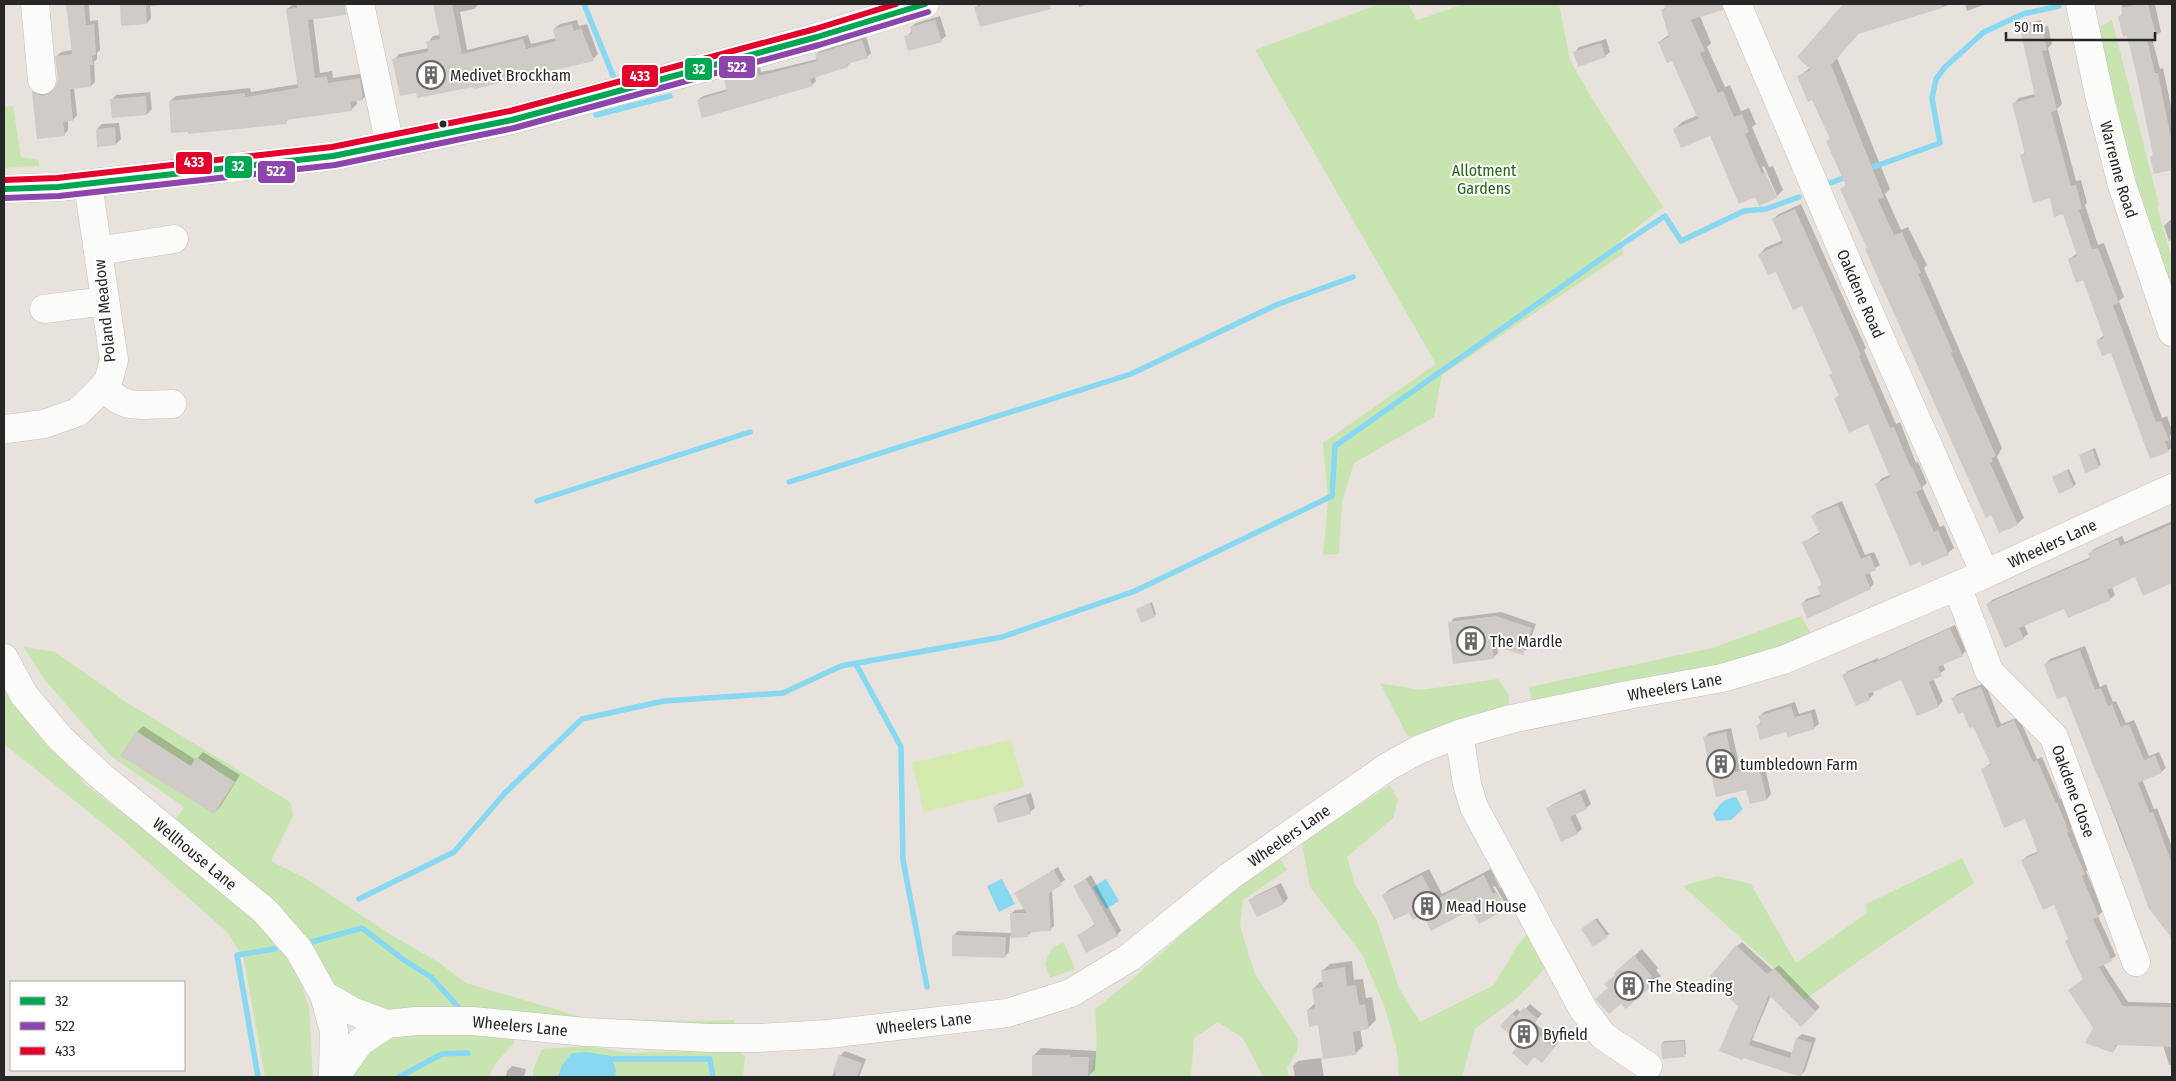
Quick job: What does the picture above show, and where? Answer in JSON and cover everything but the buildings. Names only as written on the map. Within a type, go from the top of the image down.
[{"type":"street","points":[[35,4],[42,80]]},
{"type":"street","points":[[360,4],[390,145]]},
{"type":"street","points":[[4,189],[88,184],[328,157],[390,145],[512,120],[926,4]]},
{"type":"street","name":"Warrenne Road","points":[[2080,4],[2100,99],[2122,185],[2172,332]]},
{"type":"street","name":"Oakdene Road","points":[[1744,6],[1853,276],[1985,574]]},
{"type":"street","name":"Poland Meadow","points":[[6,429],[44,424],[78,412],[108,382],[114,360],[88,184]]},
{"type":"street","points":[[98,251],[174,239]]},
{"type":"street","points":[[44,309],[105,301]]},
{"type":"street","points":[[105,385],[112,397],[121,403],[172,404]]},
{"type":"street","name":"Wheelers Lane","points":[[324,995],[352,1012],[387,1024],[416,1021],[473,1021],[586,1032],[710,1038],[759,1038],[828,1034],[1007,1013],[1071,993],[1130,957],[1230,876],[1389,766],[1418,750],[1459,734],[1524,716],[1722,678],[1783,660],[1985,574],[2172,488]]},
{"type":"street","name":"Oakdene Close","points":[[1957,586],[1989,671],[2054,737],[2136,962]]},
{"type":"street","name":"Wellhouse Lane","points":[[4,658],[24,695],[60,738],[101,776],[265,911],[299,950],[324,995],[334,1031],[334,1077]]},
{"type":"street","points":[[1459,734],[1467,784],[1474,807],[1583,1009],[1602,1036],[1648,1066]]},
{"type":"street","name":"Wheelers Lane","points":[[334,1077],[360,1042],[387,1024]]},
{"type":"green space","name":"Allotment Gardens","points":[[1379,4],[1408,4],[1417,20],[1464,4],[1559,4],[1570,60],[1591,97],[1663,207],[1621,240],[1623,254],[1442,375],[1434,417],[1354,463],[1342,501],[1339,554],[1323,555],[1328,502],[1323,443],[1436,364],[1255,50]]},
{"type":"green space","points":[[2112,20],[2159,205],[2157,207],[2172,259],[2172,311],[2149,242],[2122,135],[2099,27]]},
{"type":"green space","points":[[13,106],[21,157],[39,160],[39,166],[4,168],[4,107]]},
{"type":"green space","points":[[1801,616],[1812,635],[1722,670],[1532,702],[1529,687],[1712,648]]},
{"type":"green space","points":[[24,647],[55,652],[126,702],[290,802],[293,816],[271,861],[305,878],[393,936],[438,962],[466,983],[585,1018],[694,1021],[734,1020],[735,1030],[372,1010],[328,981],[173,823],[184,807],[111,756],[44,679]]},
{"type":"green space","points":[[4,677],[75,764],[82,782],[133,821],[144,822],[268,927],[304,976],[303,990],[309,1008],[313,1077],[265,1077],[244,960],[229,934],[121,838],[4,744]]},
{"type":"green space","points":[[1498,679],[1509,695],[1509,709],[1408,737],[1380,683],[1421,690]]},
{"type":"green space","points":[[1011,740],[1024,787],[924,812],[912,763]]},
{"type":"green space","points":[[1390,785],[1398,800],[1393,818],[1347,857],[1355,884],[1377,921],[1399,988],[1420,1022],[1494,985],[1517,946],[1531,929],[1550,963],[1518,997],[1475,1029],[1462,1077],[1399,1077],[1397,1051],[1385,1008],[1362,954],[1310,887],[1302,843]]},
{"type":"green space","points":[[1278,856],[1287,870],[1243,900],[1240,926],[1255,974],[1298,1039],[1297,1052],[1287,1068],[1289,1077],[1263,1077],[1243,1038],[1218,1022],[1194,1038],[1191,1077],[1091,1077],[1097,1044],[1095,1009],[1176,940],[1198,913]]},
{"type":"green space","points":[[1962,858],[1974,883],[1804,1000],[1774,968],[1683,886],[1717,876],[1751,884],[1796,963],[1867,913],[1866,904]]},
{"type":"green space","points":[[1064,943],[1075,969],[1050,978],[1045,964],[1048,956],[1051,950]]},
{"type":"green space","points":[[409,1032],[509,1034],[515,1042],[495,1064],[489,1077],[347,1077],[352,1067],[381,1041]]},
{"type":"green space","points":[[591,1046],[628,1053],[737,1050],[745,1056],[743,1077],[533,1077],[533,1071],[542,1049]]},
{"type":"water","points":[[1736,797],[1743,809],[1731,820],[1716,821],[1713,814],[1718,807],[1725,800]]},
{"type":"water","points":[[1002,879],[1015,904],[999,912],[987,886]]},
{"type":"water","points":[[1106,879],[1119,901],[1106,909],[1093,887]]},
{"type":"water","points":[[587,1052],[611,1056],[616,1071],[615,1077],[558,1077],[562,1065],[572,1053]]},
{"type":"waterway","points":[[584,4],[616,83]]},
{"type":"waterway","points":[[1865,170],[1940,143],[1932,98],[1936,79],[1945,67],[1984,32],[2023,14],[2059,6]]},
{"type":"waterway","points":[[596,115],[670,96]]},
{"type":"waterway","points":[[1830,183],[1849,176]]},
{"type":"waterway","points":[[359,899],[454,852],[505,793],[582,719],[664,701],[783,693],[841,666],[1002,637],[1135,591],[1332,496],[1335,446],[1615,249],[1665,216],[1681,241],[1744,211],[1766,209],[1799,197]]},
{"type":"waterway","points":[[789,482],[1131,374],[1276,305],[1353,277]]},
{"type":"waterway","points":[[537,501],[750,432]]},
{"type":"waterway","points":[[856,664],[901,747],[903,860],[927,987]]},
{"type":"waterway","points":[[308,943],[362,928],[404,960],[431,977],[461,1010]]},
{"type":"waterway","points":[[258,1077],[237,955],[275,949]]},
{"type":"waterway","points":[[399,1077],[442,1054],[468,1053]]},
{"type":"waterway","points":[[613,1059],[710,1059],[713,1077]]},
{"type":"transit line","name":"433","points":[[4,180],[57,178],[332,147],[510,111],[815,29],[896,4]]},
{"type":"transit line","name":"32","points":[[4,189],[58,187],[333,156],[512,120],[817,37],[925,4]]},
{"type":"transit line","name":"522","points":[[4,198],[59,196],[335,165],[514,128],[819,45],[928,12]]},
{"type":"place","name":"Medivet Brockham","points":[[431,75]]},
{"type":"place","name":"The Mardle","points":[[1471,641]]},
{"type":"place","name":"tumbledown Farm","points":[[1721,764]]},
{"type":"place","name":"Mead House","points":[[1427,906]]},
{"type":"place","name":"The Steading","points":[[1629,986]]},
{"type":"place","name":"Byfield","points":[[1524,1034]]}]
